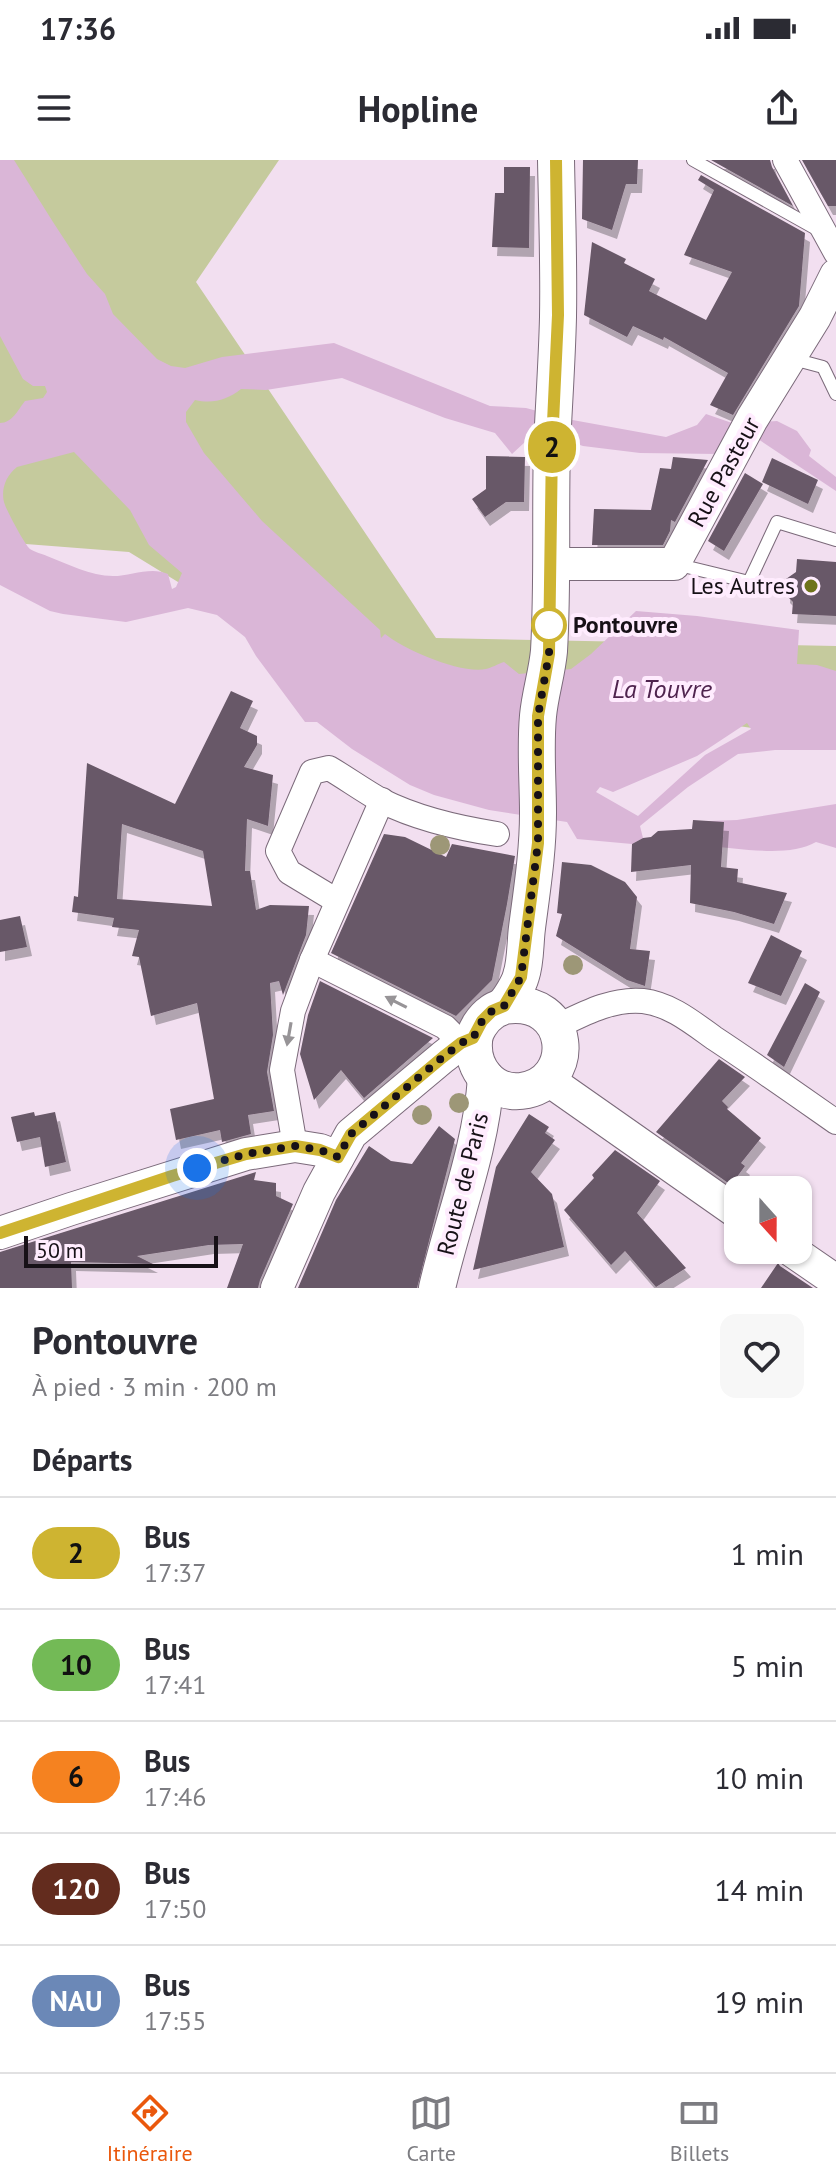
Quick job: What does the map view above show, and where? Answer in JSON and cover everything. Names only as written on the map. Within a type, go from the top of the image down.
[{"type":"main road","points":[[548,1019],[548,843],[538,716],[549,654],[552,444],[558,315],[556,160]]},
{"type":"main road","points":[[504,1006],[521,977],[548,843]]},
{"type":"main road","points":[[516,1004],[529,1006],[548,1019],[560,1038],[559,1060],[534,1085],[508,1090],[486,1078],[467,1041],[492,1011],[516,1004]]},
{"type":"main road","name":"Route de Paris","points":[[437,1288],[477,1136],[486,1078]]},
{"type":"main road","name":"Route de Paris","points":[[457,1288],[490,1159],[505,1118],[534,1085]]},
{"type":"street","points":[[785,160],[830,243]]},
{"type":"street","name":"Rue Pasteur","points":[[674,564],[752,419],[815,317],[836,275]]},
{"type":"street","points":[[551,564],[674,564]]},
{"type":"street","points":[[337,901],[289,872],[278,851],[312,772],[329,768],[382,800],[419,816],[460,828],[497,834]]},
{"type":"street","points":[[295,1146],[282,1070],[293,1011],[382,800]]},
{"type":"street","points":[[277,1288],[319,1192],[351,1134],[467,1041],[312,960]]},
{"type":"street","points":[[548,1019],[620,1001],[655,1004],[673,1011],[836,1122]]},
{"type":"street","points":[[534,1085],[724,1204]]},
{"type":"street","points":[[0,1233],[246,1154],[295,1146],[338,1157]]},
{"type":"street","points":[[811,1264],[836,1281]]},
{"type":"lane","points":[[693,160],[830,243]]},
{"type":"lane","points":[[790,358],[830,369],[836,394]]},
{"type":"lane","points":[[674,564],[749,582],[777,522],[836,540]]},
{"type":"green space","points":[[0,160],[279,160],[196,282],[436,638],[836,646],[836,739],[312,664],[129,552],[0,542]]},
{"type":"water","name":"La Touvre","points":[[0,160],[14,160],[87,274],[105,294],[113,314],[157,359],[171,366],[185,368],[222,357],[334,343],[490,406],[526,408],[567,419],[666,437],[697,425],[706,414],[735,424],[777,421],[797,431],[811,450],[809,456],[836,477],[836,491],[755,437],[718,454],[640,453],[583,446],[565,440],[525,442],[512,454],[495,433],[445,418],[342,378],[266,390],[241,389],[220,400],[195,400],[186,412],[186,422],[204,453],[262,521],[380,630],[381,638],[385,634],[419,653],[462,668],[475,670],[504,662],[519,674],[571,669],[636,611],[799,630],[797,664],[817,665],[836,671],[836,750],[775,750],[738,754],[688,787],[640,826],[643,838],[632,844],[577,839],[567,822],[489,810],[410,785],[352,749],[317,722],[305,722],[245,637],[217,615],[188,608],[126,622],[50,611],[0,585],[0,423],[11,418],[25,401],[43,398],[47,392],[45,386],[33,386],[23,379],[0,336]],"holes":[[[74,452],[130,510],[149,545],[182,573],[176,587],[172,589],[168,574],[161,572],[113,576],[96,574],[30,549],[5,505],[3,490],[7,480],[17,467]],[[747,723],[751,729],[705,755],[638,816],[596,792],[600,787],[613,792],[697,756]]]},
{"type":"water","points":[[836,804],[836,848],[816,842],[778,851],[707,846],[709,821],[737,820]]},
{"type":"building","points":[[583,160],[638,160],[637,184],[626,184],[612,230],[582,219]]},
{"type":"building","points":[[711,160],[770,160],[793,206]]},
{"type":"building","points":[[802,160],[836,160],[836,206],[828,206]]},
{"type":"building","points":[[504,167],[530,167],[529,248],[492,247],[495,193],[504,193]]},
{"type":"building","points":[[701,175],[805,233],[799,306],[733,415],[710,405],[728,373],[664,337],[663,340],[633,326],[627,337],[584,315],[592,242],[626,259],[624,263],[655,279],[649,291],[706,320],[732,272],[684,255],[714,190],[698,180]]},
{"type":"building","points":[[486,456],[525,457],[524,502],[506,502],[485,517],[472,499],[486,489]]},
{"type":"building","points":[[673,457],[708,460],[675,522],[671,520],[670,531],[663,545],[592,545],[594,509],[651,510],[660,468],[671,469]]},
{"type":"building","points":[[772,458],[818,480],[808,504],[762,482]]},
{"type":"building","points":[[745,473],[763,484],[724,551],[708,541]]},
{"type":"building","name":"Les Autres","points":[[797,559],[836,562],[836,616],[792,614],[793,602],[785,594],[786,579],[796,572]]},
{"type":"building","points":[[231,691],[253,701],[240,728],[257,736],[257,745],[244,767],[273,775],[268,826],[247,819],[245,871],[250,871],[256,910],[270,905],[309,906],[306,935],[283,995],[279,981],[270,983],[273,1035],[267,1072],[274,1111],[248,1115],[251,1134],[222,1142],[220,1130],[176,1140],[170,1109],[214,1099],[197,1003],[151,1016],[139,957],[132,956],[139,930],[112,927],[114,918],[72,912],[74,896],[78,897],[87,763],[175,804]],"holes":[[[122,824],[203,851],[212,906],[117,899]]]},
{"type":"building","points":[[693,820],[724,822],[721,867],[738,869],[737,882],[787,893],[774,924],[690,903],[691,865],[631,872],[632,844],[658,831],[692,829]]},
{"type":"building","points":[[384,834],[405,837],[446,857],[452,844],[515,856],[492,980],[456,1016],[331,953]]},
{"type":"building","points":[[562,862],[591,865],[625,882],[637,897],[630,949],[650,951],[645,986],[627,980],[556,936],[562,914],[557,913]]},
{"type":"building","points":[[20,916],[27,947],[0,952],[0,920]]},
{"type":"building","points":[[771,935],[802,951],[781,996],[748,983]]},
{"type":"building","points":[[320,981],[433,1038],[364,1098],[341,1070],[314,1100],[300,1054],[308,1015]]},
{"type":"building","points":[[805,983],[820,992],[784,1067],[767,1055]]},
{"type":"building","points":[[719,1059],[745,1077],[722,1101],[761,1138],[741,1163],[745,1166],[738,1176],[724,1176],[724,1180],[656,1132]]},
{"type":"building","points":[[34,1112],[35,1116],[55,1112],[66,1162],[45,1167],[40,1137],[17,1142],[11,1117]]},
{"type":"building","points":[[529,1114],[549,1127],[545,1133],[555,1140],[531,1172],[552,1194],[564,1247],[473,1270],[496,1167]]},
{"type":"building","points":[[439,1126],[455,1139],[417,1288],[298,1288],[336,1200],[369,1146],[391,1161],[412,1164]]},
{"type":"building","points":[[615,1150],[660,1181],[637,1213],[686,1268],[656,1287],[625,1251],[611,1265],[564,1210]]},
{"type":"building","points":[[256,1172],[254,1180],[276,1183],[276,1196],[293,1204],[258,1288],[227,1288],[243,1244],[209,1245],[137,1256],[153,1264],[71,1262],[72,1288],[0,1288],[0,1252]]},
{"type":"building","points":[[779,1264],[813,1288],[761,1288]]},
{"type":"bus line","name":"2","points":[[0,1233],[246,1154],[295,1146],[338,1157],[351,1134],[443,1057],[473,1038],[482,1021],[492,1011],[504,1006],[521,977],[538,843],[538,716],[549,654],[552,444],[558,315],[556,160]]},
{"type":"place","name":"Les Autres","points":[[811,586]]},
{"type":"place","name":"Pontouvre","points":[[549,625]]},
{"type":"route","points":[[197,1168],[246,1154],[295,1146],[338,1157],[351,1134],[443,1057],[473,1038],[482,1021],[492,1011],[504,1006],[521,977],[538,843],[538,716],[549,654],[550,620],[549,625]]}]
